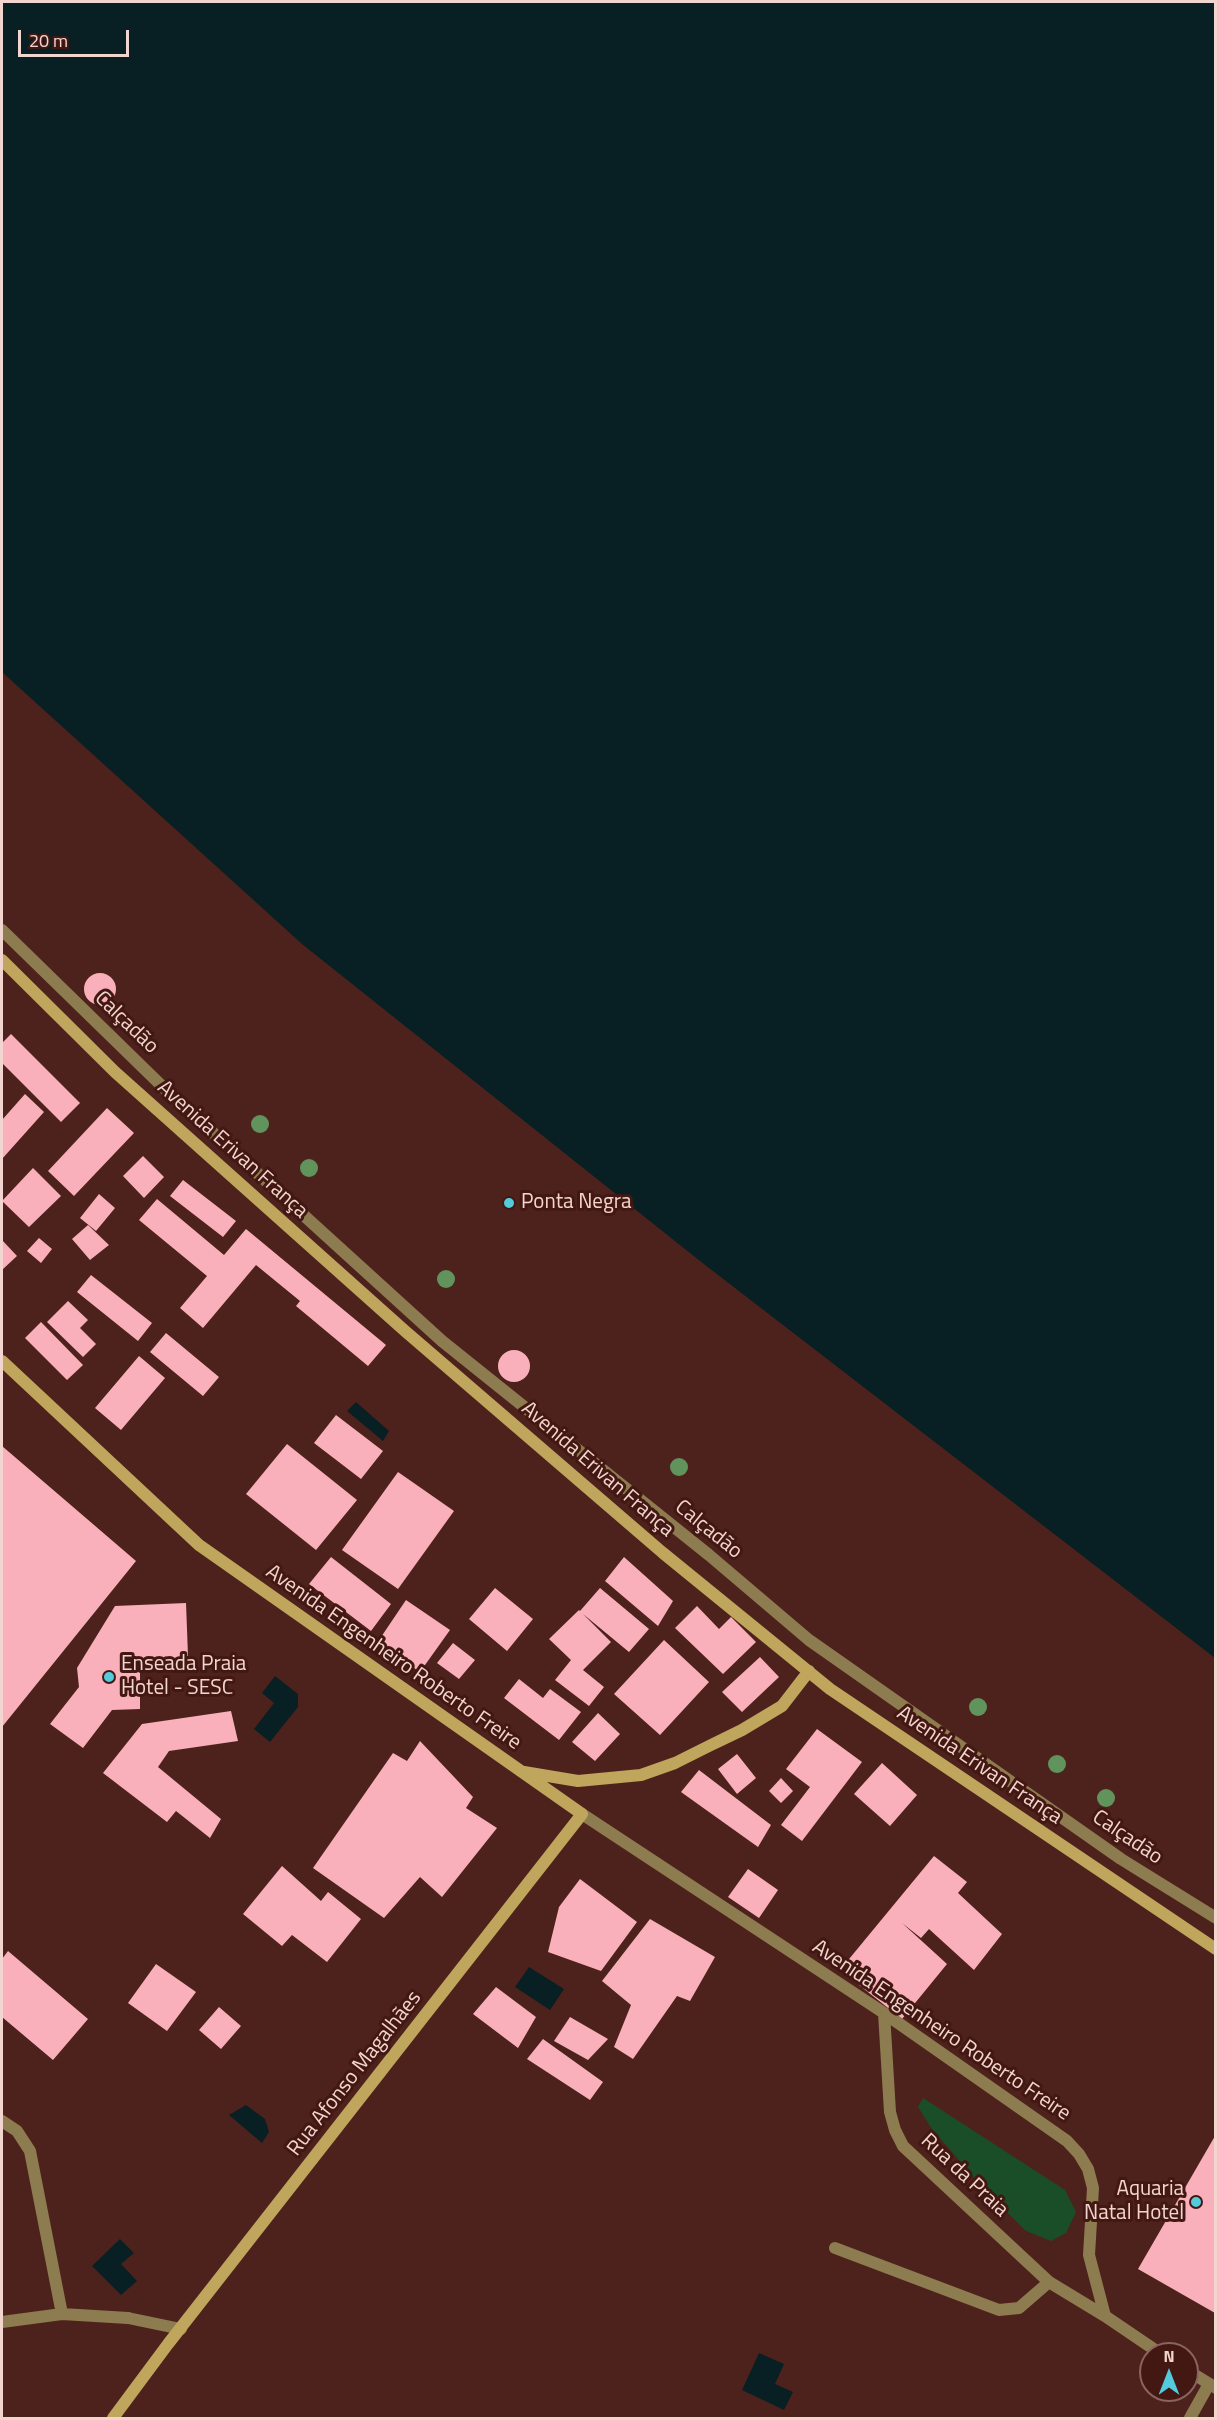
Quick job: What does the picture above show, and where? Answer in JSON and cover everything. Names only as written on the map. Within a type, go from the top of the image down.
[{"type":"street","name":"Calçadão","points":[[2,930],[167,1090],[442,1341],[709,1555],[809,1640],[1120,1859],[1215,1918]]},
{"type":"street","name":"Avenida Erivan França","points":[[2,960],[115,1072],[405,1331],[663,1553],[840,1696],[1215,1949]]},
{"type":"street","name":"Avenida Engenheiro Roberto Freire","points":[[2,1361],[199,1545],[521,1772],[578,1781],[640,1775],[675,1763],[782,1706],[809,1671]]},
{"type":"street","points":[[521,1772],[582,1814]]},
{"type":"street","name":"Avenida Engenheiro Roberto Freire","points":[[582,1814],[884,2013],[1067,2141],[1079,2154],[1088,2169],[1093,2188],[1089,2255],[1105,2316]]},
{"type":"street","name":"Rua Afonso Magalhães","points":[[113,2418],[582,1814]]},
{"type":"street","name":"Rua da Praia","points":[[884,2013],[890,2112],[903,2146],[1049,2282],[1105,2316]]},
{"type":"street","points":[[2,2121],[17,2131],[30,2151],[62,2314]]},
{"type":"street","points":[[835,2248],[999,2310],[1020,2308],[1049,2282]]},
{"type":"street","points":[[2,2322],[62,2314],[128,2318],[181,2329]]},
{"type":"street","points":[[1105,2316],[1143,2342]]},
{"type":"street","points":[[1190,2418],[1212,2386],[1199,2378]]},
{"type":"green space","points":[[923,2098],[1065,2190],[1076,2212],[1066,2233],[1051,2241],[1026,2231],[984,2189],[932,2129],[918,2107]]},
{"type":"water","points":[[2,2],[1215,2],[1215,1658],[700,1261],[302,944],[2,672]]},
{"type":"water","points":[[356,1402],[389,1431],[383,1441],[347,1411]]},
{"type":"water","points":[[275,1676],[298,1694],[298,1707],[270,1742],[254,1729],[274,1703],[262,1693]]},
{"type":"water","points":[[529,1967],[564,1989],[550,2010],[515,1987]]},
{"type":"water","points":[[246,2105],[265,2119],[269,2132],[262,2143],[229,2115]]},
{"type":"water","points":[[120,2239],[134,2253],[121,2264],[137,2281],[121,2295],[92,2266]]},
{"type":"water","points":[[759,2353],[784,2364],[775,2384],[793,2392],[784,2410],[742,2390]]},
{"type":"building","points":[[100,973],[111,978],[116,989],[111,1000],[100,1005],[89,1000],[84,989],[89,978]]},
{"type":"building","points":[[11,1034],[80,1103],[61,1122],[2,1063],[2,1043]]},
{"type":"building","points":[[25,1094],[44,1112],[2,1159],[2,1120]]},
{"type":"building","points":[[107,1108],[134,1133],[74,1196],[48,1171]]},
{"type":"building","points":[[143,1156],[164,1177],[144,1198],[123,1176]]},
{"type":"building","points":[[33,1168],[61,1196],[29,1227],[2,1201]]},
{"type":"building","points":[[183,1180],[236,1221],[223,1237],[170,1196]]},
{"type":"building","points":[[99,1194],[115,1208],[96,1231],[80,1218]]},
{"type":"building","points":[[157,1199],[224,1255],[246,1229],[386,1345],[368,1366],[296,1306],[300,1301],[256,1265],[203,1328],[180,1308],[207,1276],[139,1220]]},
{"type":"building","points":[[88,1225],[109,1245],[90,1260],[72,1239]]},
{"type":"building","points":[[39,1238],[52,1249],[41,1263],[27,1251]]},
{"type":"building","points":[[2,1240],[17,1256],[2,1270]]},
{"type":"building","points":[[91,1275],[152,1323],[138,1341],[77,1292]]},
{"type":"building","points":[[68,1301],[88,1320],[80,1328],[96,1344],[83,1357],[47,1322]]},
{"type":"building","points":[[41,1322],[83,1365],[67,1380],[25,1338]]},
{"type":"building","points":[[166,1333],[219,1377],[203,1396],[150,1352]]},
{"type":"building","points":[[514,1350],[525,1355],[530,1366],[525,1377],[514,1382],[503,1377],[498,1366],[503,1355]]},
{"type":"building","points":[[139,1356],[165,1378],[121,1430],[95,1408]]},
{"type":"building","points":[[336,1415],[383,1451],[361,1479],[314,1443]]},
{"type":"building","points":[[287,1444],[357,1500],[316,1550],[246,1494]]},
{"type":"building","points":[[2,1446],[136,1561],[2,1727]]},
{"type":"building","points":[[398,1472],[454,1511],[398,1589],[342,1550]]},
{"type":"building","points":[[331,1557],[391,1604],[371,1631],[309,1584]]},
{"type":"building","points":[[624,1557],[673,1601],[658,1626],[605,1581]]},
{"type":"building","points":[[495,1588],[533,1619],[507,1651],[469,1619]]},
{"type":"building","points":[[600,1588],[649,1629],[629,1652],[583,1614],[611,1642],[583,1670],[604,1687],[589,1706],[555,1680],[571,1660],[549,1639],[580,1611]]},
{"type":"building","points":[[406,1600],[450,1630],[420,1672],[377,1643]]},
{"type":"building","name":"Enseada Praia Hotel - SESC","points":[[186,1603],[188,1656],[140,1663],[140,1709],[112,1710],[83,1748],[50,1724],[79,1687],[77,1668],[115,1606]]},
{"type":"building","points":[[697,1606],[719,1629],[731,1617],[756,1642],[723,1674],[675,1628]]},
{"type":"building","points":[[664,1640],[709,1682],[660,1735],[614,1694]]},
{"type":"building","points":[[453,1643],[475,1660],[459,1679],[437,1663]]},
{"type":"building","points":[[760,1657],[779,1677],[742,1712],[722,1692]]},
{"type":"building","points":[[519,1679],[543,1698],[550,1689],[581,1712],[559,1740],[504,1698]]},
{"type":"building","points":[[231,1711],[238,1741],[169,1751],[158,1767],[221,1819],[210,1838],[176,1811],[167,1822],[103,1773],[142,1724]]},
{"type":"building","points":[[598,1713],[620,1734],[595,1761],[572,1742]]},
{"type":"building","points":[[817,1729],[862,1762],[802,1841],[781,1825],[810,1787],[786,1769]]},
{"type":"building","points":[[420,1741],[473,1797],[466,1808],[497,1828],[442,1897],[420,1877],[384,1918],[313,1868],[393,1753],[407,1761]]},
{"type":"building","points":[[737,1754],[756,1778],[737,1794],[718,1769]]},
{"type":"building","points":[[882,1763],[917,1795],[890,1826],[854,1794]]},
{"type":"building","points":[[699,1770],[771,1825],[758,1847],[681,1792]]},
{"type":"building","points":[[781,1778],[793,1791],[781,1803],[769,1791]]},
{"type":"building","points":[[934,1856],[967,1882],[958,1893],[1002,1934],[974,1970],[929,1929],[921,1938],[902,1923],[947,1964],[902,2019],[840,1970]]},
{"type":"building","points":[[282,1866],[321,1901],[328,1892],[361,1919],[327,1962],[292,1935],[282,1946],[243,1914]]},
{"type":"building","points":[[748,1869],[778,1890],[759,1918],[728,1897]]},
{"type":"building","points":[[580,1879],[637,1922],[601,1971],[548,1952],[559,1907]]},
{"type":"building","points":[[650,1919],[715,1957],[690,2001],[677,1996],[633,2059],[614,2047],[631,2005],[602,1981]]},
{"type":"building","points":[[8,1951],[88,2019],[53,2060],[2,2017],[2,1959]]},
{"type":"building","points":[[156,1964],[196,1992],[167,2031],[128,2003]]},
{"type":"building","points":[[496,1987],[536,2017],[518,2048],[473,2014]]},
{"type":"building","points":[[219,2007],[241,2026],[221,2049],[199,2030]]},
{"type":"building","points":[[570,2017],[608,2039],[588,2060],[554,2041]]},
{"type":"building","points":[[543,2039],[603,2082],[590,2100],[527,2059]]},
{"type":"building","name":"Aquaria Natal Hotel","points":[[1215,2136],[1215,2313],[1138,2269]]},
{"type":"place","name":"Ponta Negra","points":[[509,1203]]},
{"type":"place","name":"Enseada Praia Hotel - SESC","points":[[109,1677]]},
{"type":"place","name":"Aquaria Natal Hotel","points":[[1196,2202]]}]
